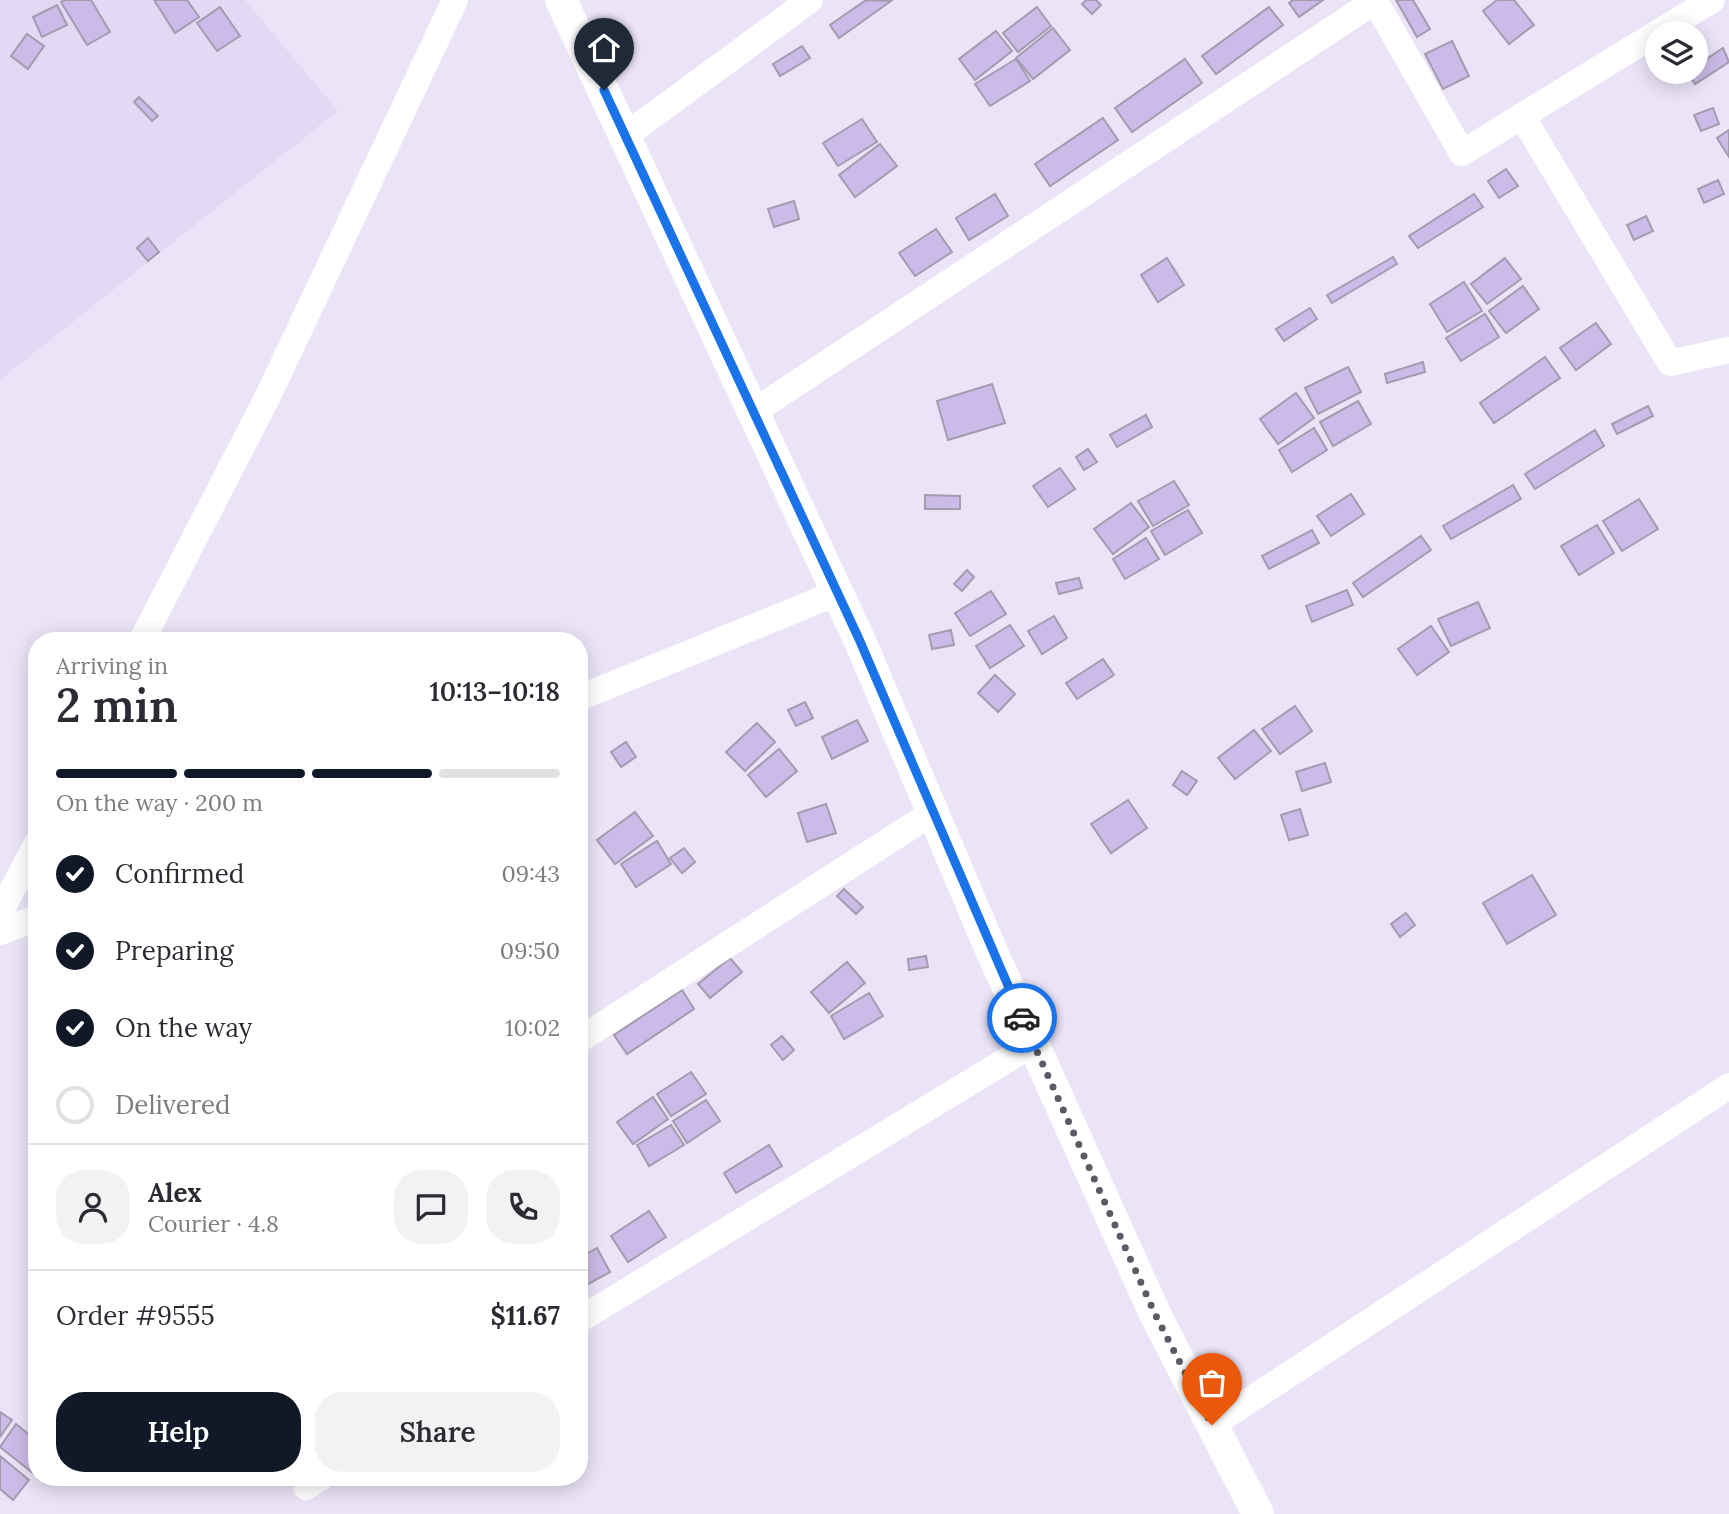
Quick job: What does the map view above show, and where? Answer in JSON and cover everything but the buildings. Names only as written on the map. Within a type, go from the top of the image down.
[{"type":"street","points":[[146,632],[268,396],[455,0]]},
{"type":"street","points":[[561,0],[837,593],[1033,1044],[1155,1314],[1258,1514]]},
{"type":"street","points":[[625,136],[810,0]]},
{"type":"street","points":[[754,412],[1374,0],[1462,153],[1645,40]]},
{"type":"street","points":[[1677,21],[1712,0]]},
{"type":"street","points":[[1522,116],[1670,363],[1729,350]]},
{"type":"street","points":[[588,694],[837,593]]},
{"type":"street","points":[[588,1034],[932,813]]},
{"type":"street","points":[[0,913],[28,859]]},
{"type":"street","points":[[0,932],[28,921]]},
{"type":"street","points":[[588,1315],[1033,1044]]},
{"type":"street","points":[[1212,1425],[1729,1086]]},
{"type":"shaded area","points":[[0,0],[245,0],[338,111],[0,380]]},
{"type":"way so far","points":[[1022,1018],[1155,1314],[1212,1425]]},
{"type":"route","points":[[604,90],[859,639],[1022,1018]]}]
